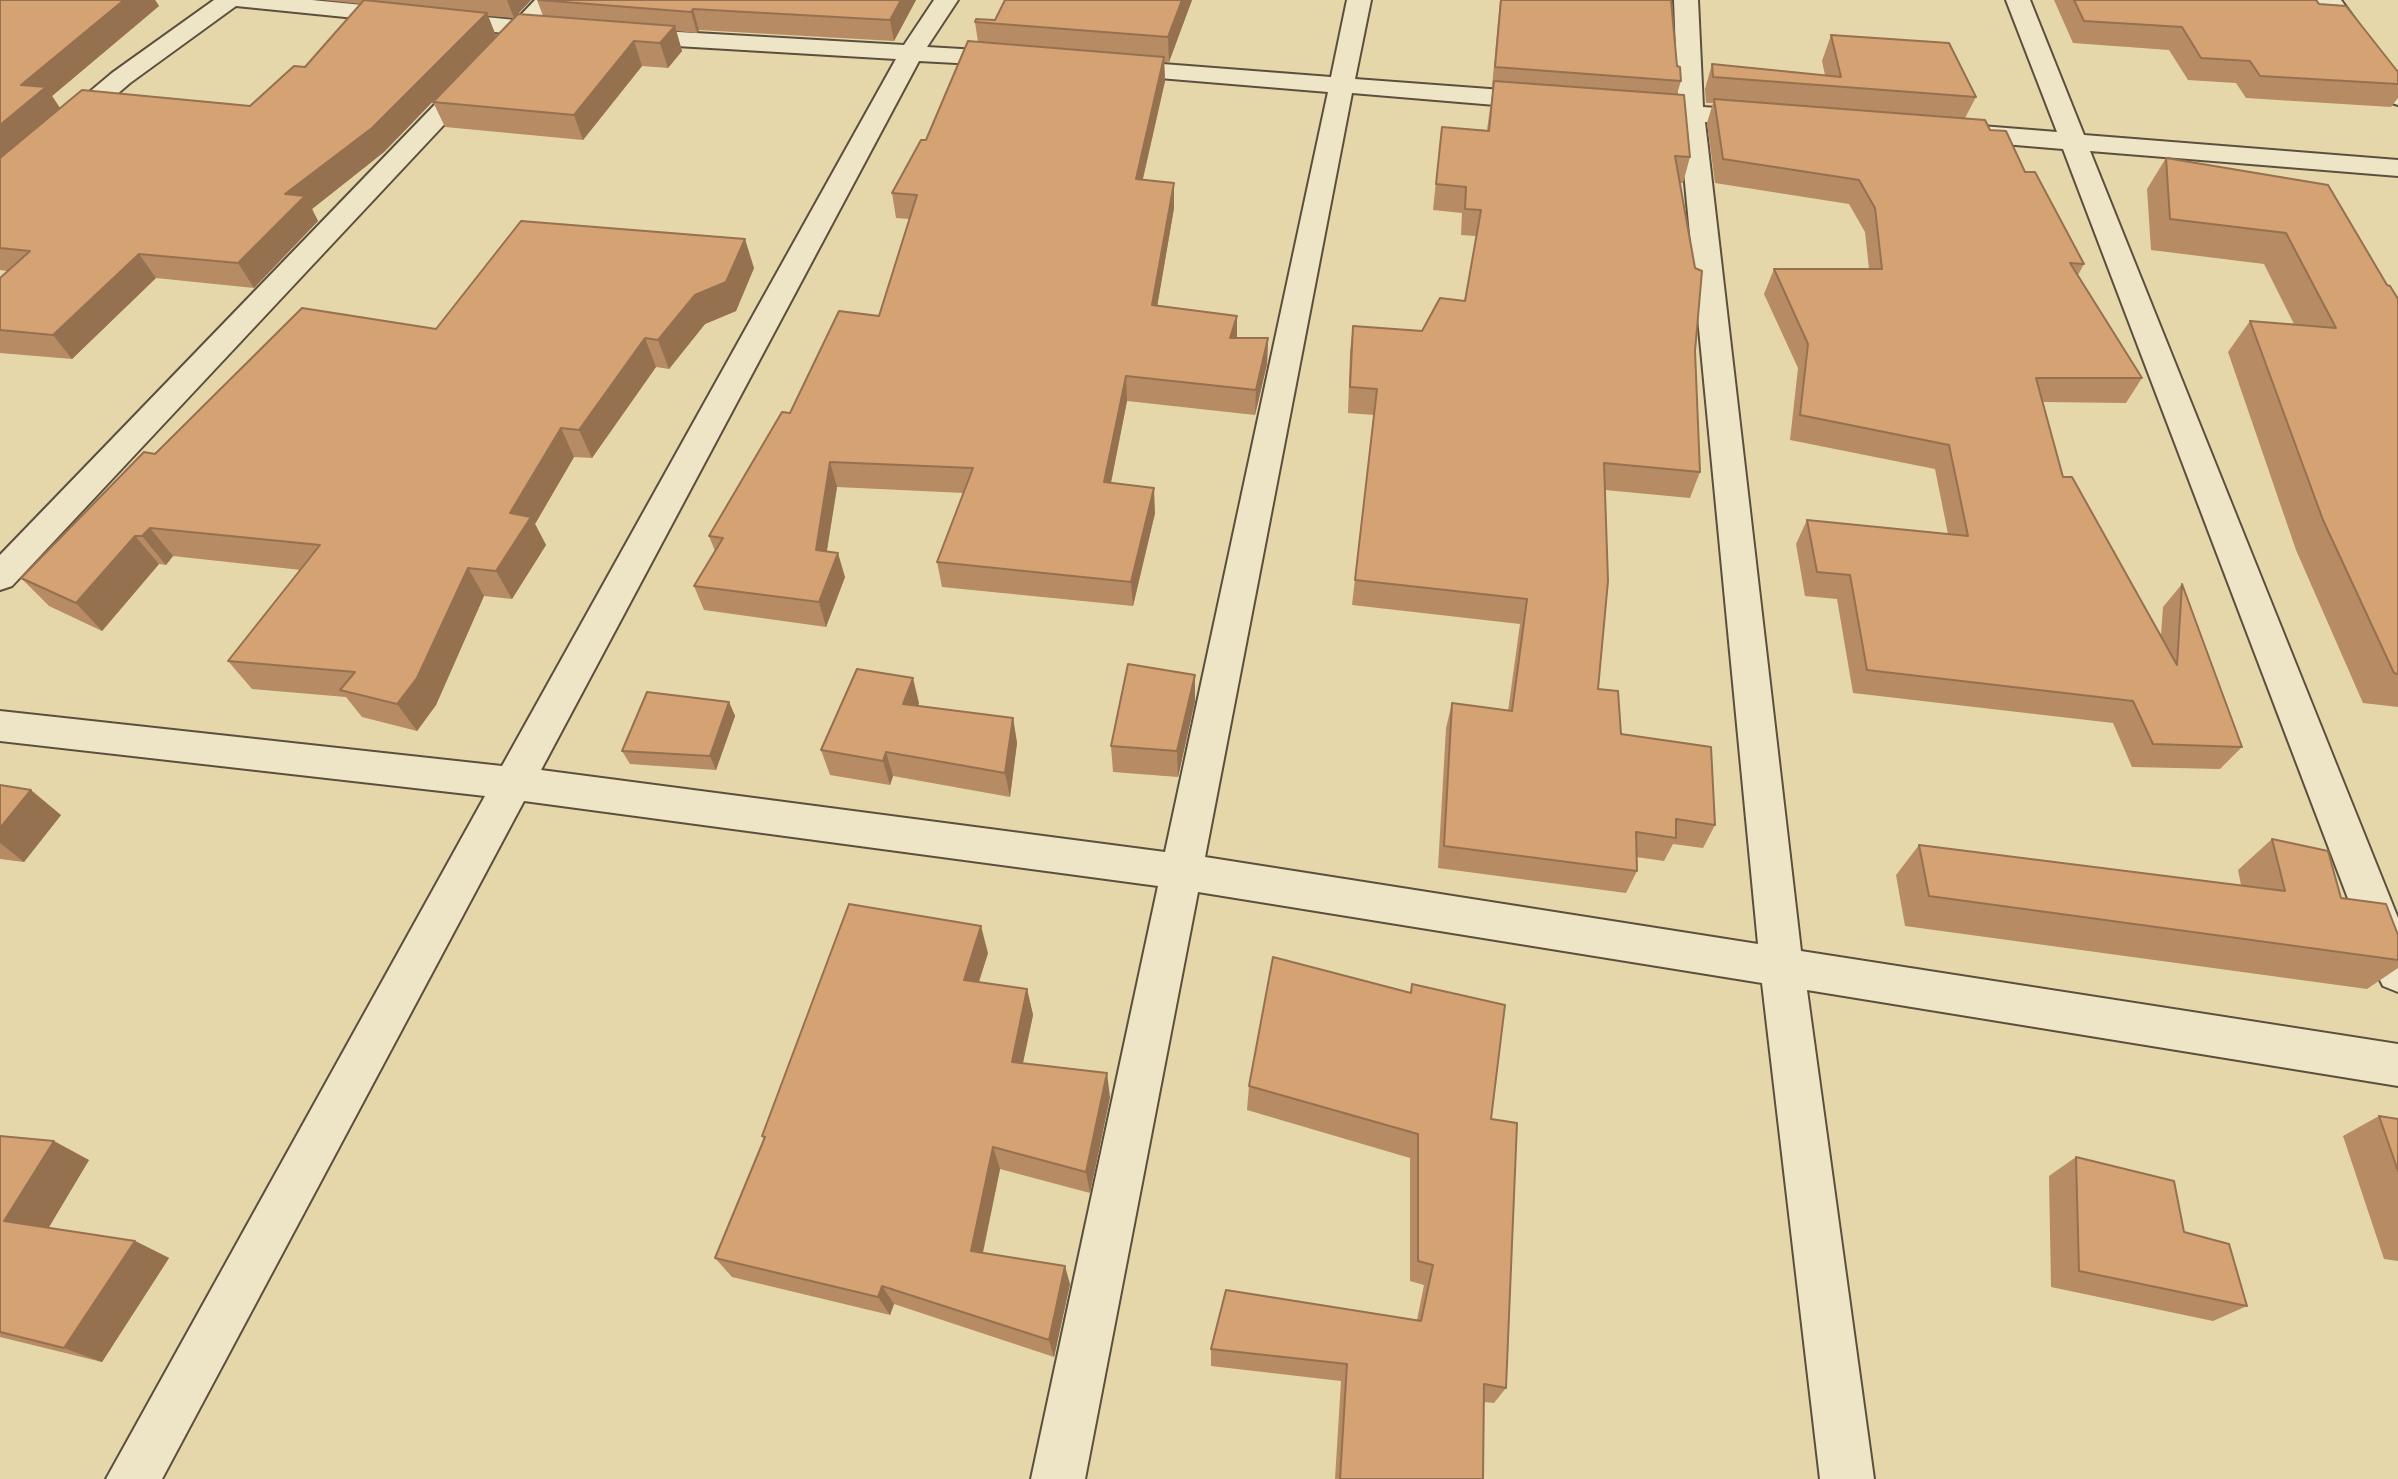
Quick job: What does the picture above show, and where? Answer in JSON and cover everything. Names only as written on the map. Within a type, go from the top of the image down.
[{"type":"street","points":[[0,181],[121,78],[229,0]]},
{"type":"street","points":[[240,0],[576,32]]},
{"type":"street","points":[[0,577],[548,0]]},
{"type":"street","points":[[133,1479],[912,52],[946,0]]},
{"type":"street","points":[[1058,1479],[1359,0]]},
{"type":"street","points":[[1686,0],[1691,114],[1772,888],[1847,1479]]},
{"type":"street","points":[[2018,0],[2075,140],[2135,303],[2398,972]]},
{"type":"street","points":[[2329,0],[2398,97]]},
{"type":"street","points":[[604,34],[823,50],[912,52],[1036,61]]},
{"type":"street","points":[[1091,65],[1569,103]]},
{"type":"street","points":[[1610,107],[1787,121]]},
{"type":"street","points":[[1938,131],[2398,168]]},
{"type":"street","points":[[0,726],[513,783],[1180,871],[2398,1065]]},
{"type":"building","points":[[0,0],[124,0],[21,85],[46,87],[0,125]]},
{"type":"building","points":[[364,0],[487,13],[372,128],[285,194],[305,196],[238,263],[139,254],[53,335],[0,330],[0,278],[30,251],[0,248],[0,158],[82,90],[250,106],[294,66],[305,67]]},
{"type":"building","points":[[539,0],[901,0],[890,20],[693,9],[691,12]]},
{"type":"building","points":[[1005,0],[1182,0],[1168,37],[975,22],[976,19],[995,20]]},
{"type":"building","points":[[1501,0],[1671,0],[1677,66],[1680,67],[1681,81],[1495,67]]},
{"type":"building","points":[[2074,0],[2316,0],[2319,4],[2346,6],[2398,72],[2398,84],[2260,76],[2250,61],[2201,58],[2182,27],[2084,21]]},
{"type":"building","points":[[518,14],[675,26],[660,43],[634,41],[574,115],[433,102]]},
{"type":"building","points":[[1831,35],[1949,43],[1976,97],[1713,77],[1712,64],[1841,77]]},
{"type":"building","points":[[968,41],[1164,57],[1136,179],[1174,183],[1152,305],[1237,316],[1230,338],[1268,338],[1256,390],[1126,376],[1104,482],[1154,488],[1131,582],[937,562],[973,468],[830,462],[816,550],[838,553],[819,602],[694,586],[723,538],[709,536],[782,412],[790,413],[839,311],[879,316],[917,195],[892,193],[921,140],[926,140]]},
{"type":"building","points":[[1494,81],[1684,95],[1690,157],[1675,156],[1695,268],[1702,271],[1695,351],[1700,472],[1604,463],[1608,581],[1598,689],[1618,691],[1621,734],[1711,747],[1715,825],[1676,819],[1676,838],[1636,832],[1637,871],[1444,846],[1452,703],[1512,711],[1527,599],[1355,580],[1377,389],[1350,387],[1353,326],[1422,331],[1440,298],[1465,301],[1481,210],[1465,209],[1466,187],[1436,184],[1442,127],[1489,131]]},
{"type":"building","points":[[1714,99],[1985,120],[1990,130],[2006,131],[2025,172],[2035,172],[2084,264],[2070,263],[2142,378],[2036,378],[2063,477],[2072,477],[2177,665],[2182,584],[2242,747],[2153,744],[2133,701],[1867,670],[1850,575],[1817,572],[1807,520],[1968,536],[1949,445],[1800,415],[1808,344],[1774,269],[1882,269],[1875,208],[1859,180],[1723,159]]},
{"type":"building","points":[[2166,158],[2328,185],[2398,299],[2398,674],[2394,673],[2323,520],[2250,321],[2336,328],[2286,233],[2170,219]]},
{"type":"building","points":[[521,221],[745,239],[726,282],[695,295],[658,340],[645,338],[579,430],[561,428],[510,513],[531,517],[496,571],[468,568],[417,678],[397,704],[340,690],[355,672],[228,661],[320,545],[150,528],[142,536],[135,536],[76,603],[21,578],[144,452],[155,454],[302,308],[436,329]]},
{"type":"building","points":[[1128,664],[1195,675],[1177,751],[1111,746]]},
{"type":"building","points":[[857,669],[913,678],[903,704],[1013,718],[1005,773],[886,752],[883,761],[821,750]]},
{"type":"building","points":[[647,692],[729,702],[710,756],[622,751]]},
{"type":"building","points":[[0,785],[31,790],[0,828]]},
{"type":"building","points":[[2272,839],[2328,851],[2341,898],[2386,904],[2398,935],[2398,960],[1929,896],[1919,845],[2285,891]]},
{"type":"building","points":[[849,904],[981,926],[964,980],[1027,989],[1012,1062],[1107,1073],[1086,1172],[993,1147],[971,1251],[1065,1266],[1049,1340],[882,1286],[878,1297],[715,1258],[765,1137],[762,1136]]},
{"type":"building","points":[[1273,957],[1411,993],[1412,984],[1505,1005],[1491,1119],[1517,1123],[1506,1388],[1484,1384],[1483,1479],[1340,1479],[1347,1364],[1211,1349],[1226,1290],[1421,1321],[1433,1265],[1418,1261],[1418,1134],[1249,1086]]},
{"type":"building","points":[[2379,1116],[2398,1119],[2398,1171]]},
{"type":"building","points":[[0,1136],[54,1141],[4,1221],[135,1241],[64,1348],[0,1332]]},
{"type":"building","points":[[2076,1157],[2174,1181],[2184,1232],[2229,1244],[2247,1306],[2079,1271]]}]
